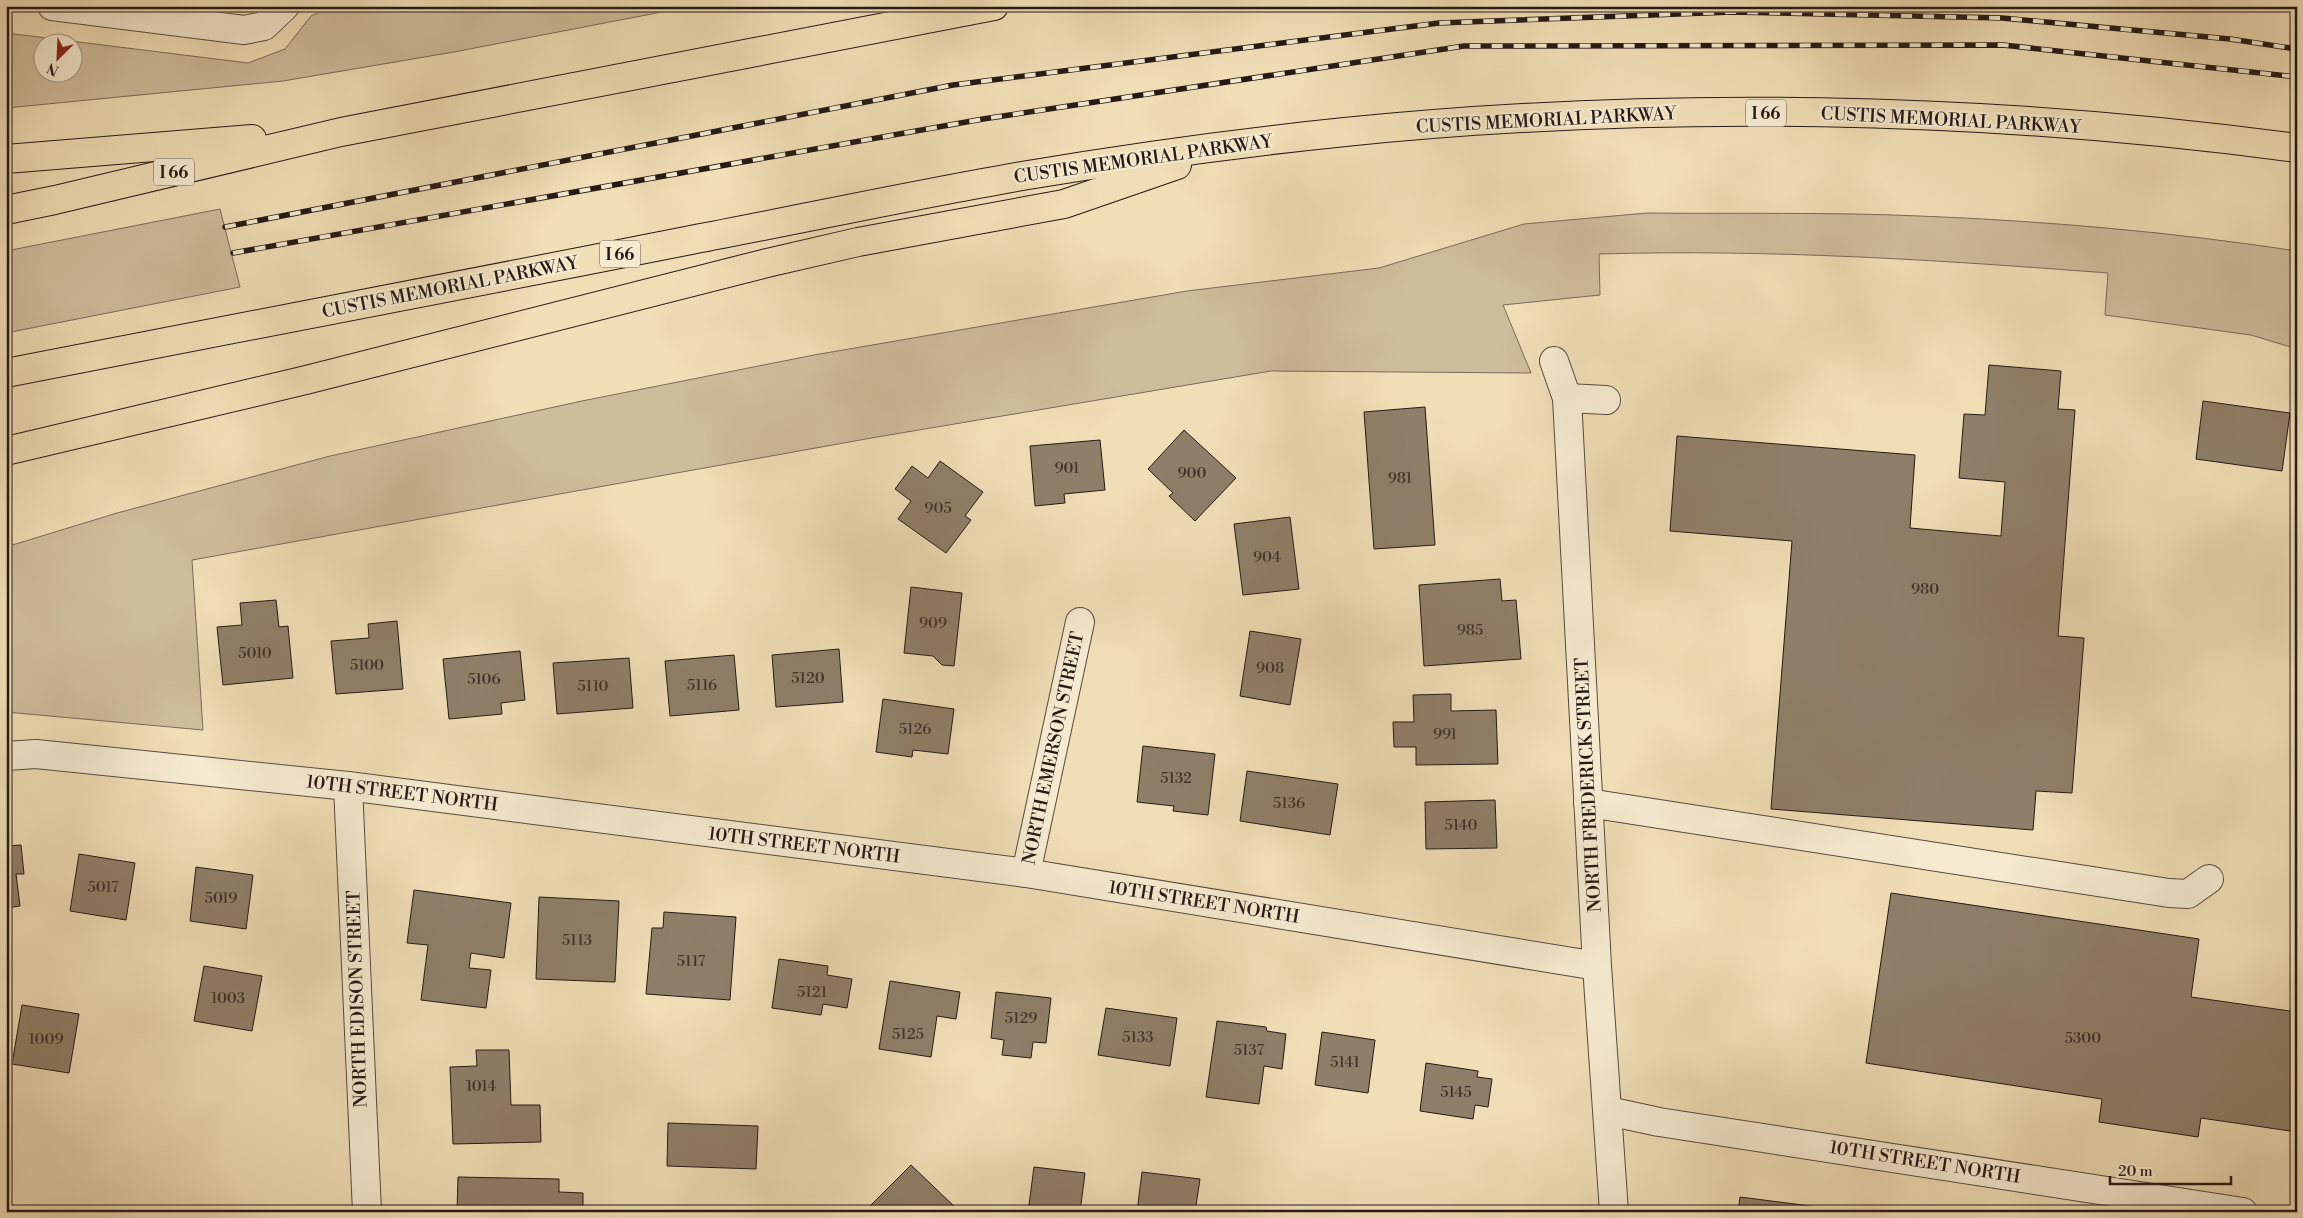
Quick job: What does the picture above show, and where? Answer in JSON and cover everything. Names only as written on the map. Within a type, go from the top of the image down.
[{"type":"highway","name":"I 66","points":[[6,210],[341,132],[994,6]]},
{"type":"highway","name":"CUSTIS MEMORIAL PARKWAY","points":[[6,373],[1019,177],[1235,145],[1460,122],[1673,114],[1789,113],[2017,120],[2124,128],[2297,148]]},
{"type":"highway","points":[[6,160],[341,132]]},
{"type":"highway","points":[[6,451],[306,380],[766,263],[858,242],[1064,204],[1235,145]]},
{"type":"street","points":[[52,6],[244,30],[264,26],[285,6]]},
{"type":"street","name":"NORTH FREDERICK STREET","points":[[1554,361],[1568,398],[1597,966],[1614,1212]]},
{"type":"street","points":[[1568,398],[1606,400]]},
{"type":"street","name":"NORTH EMERSON STREET","points":[[1026,874],[1080,622]]},
{"type":"street","name":"10TH STREET NORTH","points":[[6,756],[36,754],[348,786],[1026,874],[1597,966]]},
{"type":"street","name":"NORTH EDISON STREET","points":[[348,786],[366,1212]]},
{"type":"street","points":[[1588,803],[2169,893],[2188,894],[2208,879]]},
{"type":"street","name":"10TH STREET NORTH","points":[[1608,1111],[1666,1123],[2243,1212]]},
{"type":"shaded area","points":[[333,6],[693,6],[454,52],[283,81],[6,108],[6,33],[32,36],[32,82],[82,82],[82,42],[248,63],[285,49],[311,16]]},
{"type":"shaded area","points":[[220,209],[240,287],[6,333],[6,251]]},
{"type":"shaded area","points":[[1647,213],[1852,214],[2014,221],[2109,228],[2297,251],[2297,349],[2251,335],[2105,315],[2108,273],[1790,254],[1599,254],[1600,295],[1503,305],[1531,373],[1271,371],[877,437],[192,560],[203,730],[6,712],[6,547],[117,513],[330,456],[582,401],[814,355],[1187,291],[1379,268],[1524,224]]},
{"type":"building","points":[[1989,365],[2061,371],[2058,409],[2075,410],[2058,636],[2084,638],[2072,793],[2036,791],[2033,830],[1771,809],[1792,541],[1670,531],[1677,436],[1915,455],[1910,528],[2001,536],[2005,482],[1959,478],[1964,414],[1985,415]]},
{"type":"building","points":[[2203,401],[2290,413],[2282,471],[2196,459]]},
{"type":"building","points":[[1425,407],[1435,545],[1374,549],[1364,412]]},
{"type":"building","points":[[1184,430],[1236,478],[1195,521],[1169,496],[1173,493],[1148,469]]},
{"type":"building","points":[[1100,440],[1105,490],[1064,494],[1065,503],[1035,506],[1030,446]]},
{"type":"building","points":[[940,461],[983,492],[965,516],[971,520],[946,553],[898,519],[911,501],[895,489],[912,466],[928,478]]},
{"type":"building","points":[[1290,517],[1299,589],[1243,595],[1234,524]]},
{"type":"building","points":[[1500,579],[1502,601],[1516,600],[1521,659],[1424,666],[1419,585]]},
{"type":"building","points":[[911,587],[962,593],[954,666],[942,665],[933,656],[904,653]]},
{"type":"building","points":[[276,600],[279,627],[288,626],[293,678],[223,685],[217,627],[242,625],[240,603]]},
{"type":"building","points":[[397,621],[403,689],[336,694],[331,641],[369,638],[368,624]]},
{"type":"building","points":[[1250,631],[1301,639],[1290,705],[1240,696]]},
{"type":"building","points":[[839,649],[843,702],[776,707],[772,655]]},
{"type":"building","points":[[520,651],[525,700],[501,703],[502,714],[449,719],[443,659]]},
{"type":"building","points":[[734,655],[739,710],[670,716],[665,661]]},
{"type":"building","points":[[629,658],[633,708],[557,714],[553,663]]},
{"type":"building","points":[[1451,694],[1451,711],[1496,710],[1498,764],[1416,765],[1416,747],[1394,747],[1393,722],[1414,722],[1413,695]]},
{"type":"building","points":[[883,699],[954,709],[948,754],[913,750],[912,757],[876,752]]},
{"type":"building","points":[[1143,746],[1215,754],[1208,815],[1173,811],[1174,806],[1137,802]]},
{"type":"building","points":[[1247,771],[1338,784],[1330,835],[1240,821]]},
{"type":"building","points":[[1495,800],[1497,848],[1426,849],[1425,802]]},
{"type":"building","points":[[21,845],[24,874],[16,874],[20,906],[6,908],[6,846]]},
{"type":"building","points":[[79,854],[135,863],[126,920],[70,911]]},
{"type":"building","points":[[196,867],[253,875],[246,929],[190,921]]},
{"type":"building","points":[[414,890],[511,903],[504,958],[471,953],[469,968],[491,970],[486,1008],[421,1000],[428,945],[407,943]]},
{"type":"building","points":[[1891,893],[2199,939],[2191,997],[2297,1012],[2297,1132],[2201,1118],[2198,1137],[2099,1122],[2102,1099],[1866,1063]]},
{"type":"building","points":[[539,897],[619,901],[615,982],[536,979]]},
{"type":"building","points":[[664,912],[736,917],[730,1000],[646,994],[652,928],[663,928]]},
{"type":"building","points":[[779,959],[828,966],[827,975],[852,979],[847,1008],[823,1004],[821,1015],[772,1008]]},
{"type":"building","points":[[204,966],[262,976],[252,1031],[194,1021]]},
{"type":"building","points":[[890,981],[960,992],[956,1019],[937,1016],[931,1057],[879,1049]]},
{"type":"building","points":[[996,992],[1051,998],[1046,1043],[1033,1042],[1031,1058],[1002,1055],[1004,1040],[991,1038]]},
{"type":"building","points":[[22,1005],[79,1014],[69,1073],[12,1064]]},
{"type":"building","points":[[1106,1008],[1177,1018],[1170,1066],[1098,1055]]},
{"type":"building","points":[[1217,1021],[1266,1027],[1267,1031],[1286,1034],[1282,1069],[1264,1066],[1259,1104],[1206,1097]]},
{"type":"building","points":[[1322,1032],[1375,1040],[1368,1093],[1315,1085]]},
{"type":"building","points":[[476,1050],[509,1050],[511,1105],[540,1105],[541,1142],[453,1144],[450,1067],[477,1066]]},
{"type":"building","points":[[1426,1063],[1478,1071],[1477,1077],[1492,1079],[1488,1107],[1475,1105],[1473,1119],[1420,1111]]},
{"type":"building","points":[[668,1123],[758,1126],[756,1169],[667,1166]]},
{"type":"building","points":[[911,1165],[957,1209],[954,1212],[864,1212]]},
{"type":"building","points":[[1034,1167],[1085,1173],[1080,1212],[1028,1212]]},
{"type":"building","points":[[1142,1172],[1200,1179],[1195,1212],[1137,1212]]},
{"type":"building","points":[[458,1177],[559,1179],[559,1192],[583,1193],[583,1212],[457,1212]]},
{"type":"building","points":[[1740,1197],[1826,1208],[1826,1212],[1738,1212]]},
{"type":"railway","points":[[225,227],[953,85],[1439,23],[1732,12],[2002,18],[2230,39],[2297,49]]},
{"type":"railway","points":[[233,253],[983,119],[1464,46],[2003,45],[2297,77]]}]
